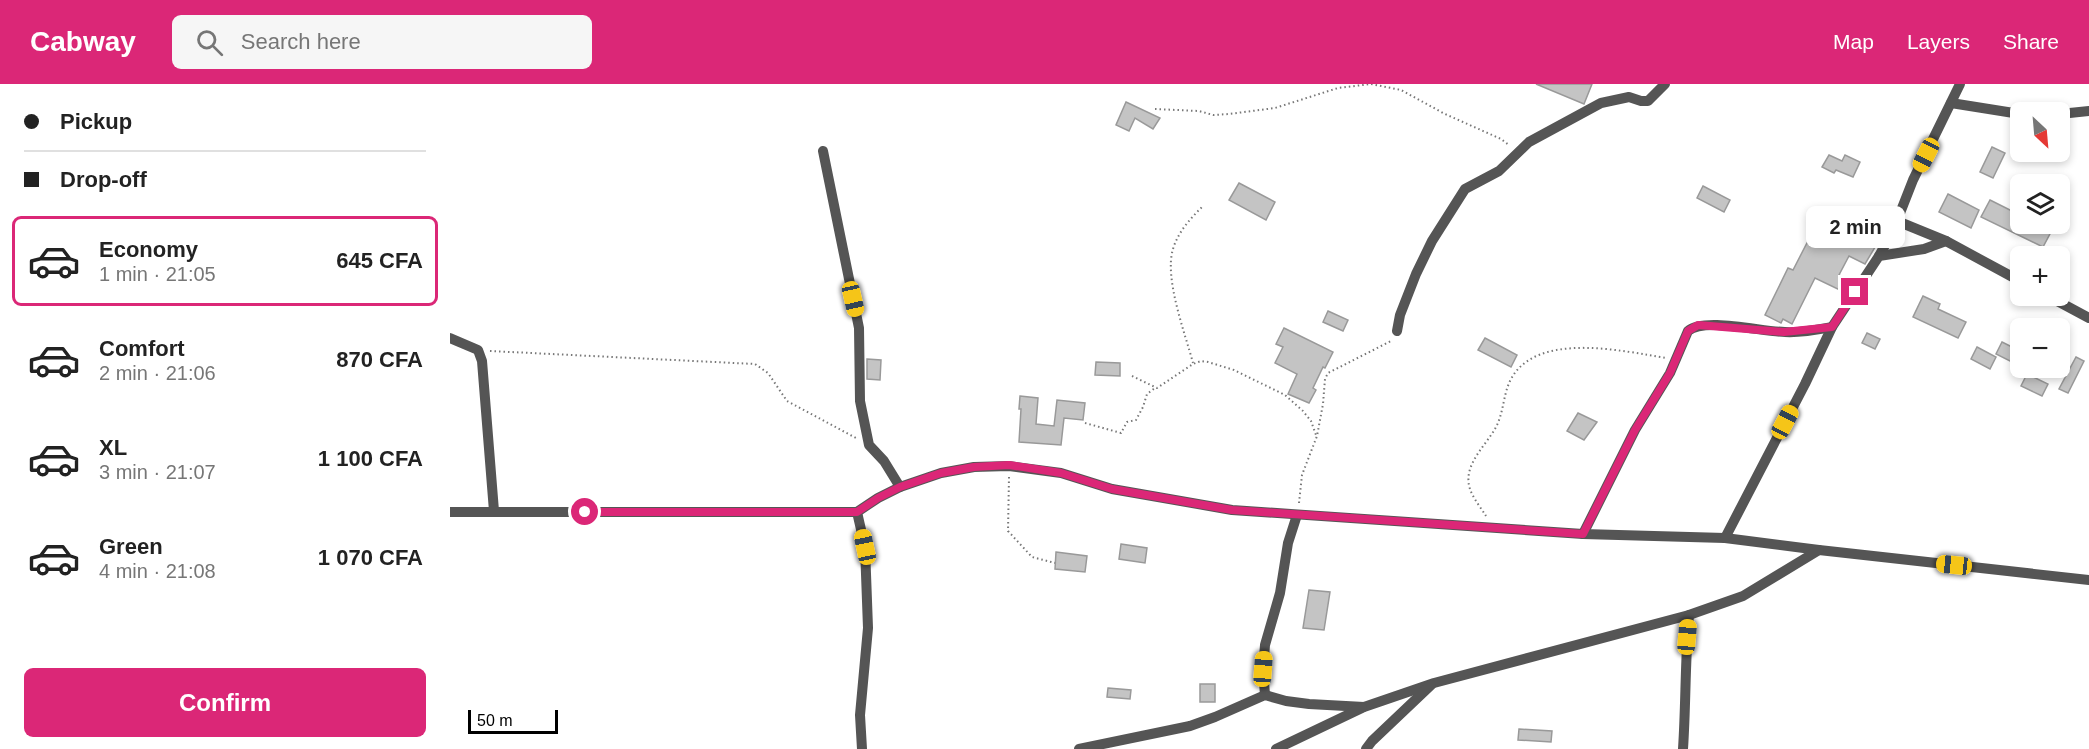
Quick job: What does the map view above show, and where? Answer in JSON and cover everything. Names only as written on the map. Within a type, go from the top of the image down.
[{"type":"street","points":[[1397,331],[1400,315],[1416,274],[1457,199],[1465,189],[1500,171],[1528,142],[1601,103],[1629,97],[1648,101],[1665,84]]},
{"type":"street","points":[[1725,538],[1832,327],[1879,256],[1960,84]]},
{"type":"street","points":[[1951,103],[2010,112]]},
{"type":"street","points":[[2070,113],[2089,111]]},
{"type":"street","points":[[823,151],[859,328],[860,401],[869,445],[884,461],[900,487]]},
{"type":"street","points":[[1897,221],[1946,241],[2010,276]]},
{"type":"street","points":[[1879,256],[1924,249],[1946,241]]},
{"type":"street","points":[[2067,306],[2089,318]]},
{"type":"street","points":[[1583,534],[1624,451],[1670,373],[1688,331],[1698,325],[1784,332],[1832,327]]},
{"type":"street","points":[[450,338],[478,350],[482,361],[494,512]]},
{"type":"street","points":[[450,512],[857,512],[900,487],[941,473],[974,467],[1009,465],[1061,473],[1112,489],[1232,510],[1583,534],[1725,538],[2089,580]]},
{"type":"street","points":[[857,512],[865,547],[868,628],[860,715],[862,749]]},
{"type":"street","points":[[1265,695],[1263,669],[1265,645],[1280,593],[1288,543],[1297,514]]},
{"type":"street","points":[[1276,749],[1364,707],[1434,683],[1689,615],[1743,596],[1819,550]]},
{"type":"street","points":[[1683,749],[1686,696],[1685,660],[1689,615]]},
{"type":"street","points":[[1366,749],[1434,683]]},
{"type":"street","points":[[1079,749],[1190,726],[1265,695],[1309,704],[1364,707]]},
{"type":"path","points":[[1155,110],[1199,111],[1213,115],[1229,114],[1275,108],[1338,88],[1371,84],[1401,90],[1427,105],[1501,139],[1518,152]]},
{"type":"path","points":[[1193,364],[1174,292],[1170,266],[1173,249],[1180,234],[1189,220],[1202,207]]},
{"type":"path","points":[[1297,514],[1302,475],[1317,436],[1325,378],[1328,373],[1388,343],[1397,331]]},
{"type":"path","points":[[1492,526],[1470,489],[1468,473],[1496,427],[1510,380],[1517,370],[1540,354],[1576,348],[1626,351],[1675,360]]},
{"type":"path","points":[[478,350],[755,364],[768,373],[787,401],[869,445]]},
{"type":"path","points":[[1085,423],[1121,433],[1127,422],[1136,420],[1149,391],[1201,361],[1234,370],[1285,395],[1311,421],[1317,436]]},
{"type":"path","points":[[1132,376],[1157,388]]},
{"type":"path","points":[[1009,465],[1008,531],[1032,557],[1055,563]]},
{"type":"building","points":[[1536,84],[1592,84],[1584,104]]},
{"type":"building","points":[[1126,102],[1160,118],[1153,129],[1135,118],[1129,131],[1116,125]]},
{"type":"building","points":[[1992,147],[2005,153],[1993,178],[1980,172]]},
{"type":"building","points":[[1829,155],[1842,161],[1845,155],[1860,162],[1853,177],[1836,170],[1834,173],[1822,167]]},
{"type":"building","points":[[1239,183],[1275,202],[1266,220],[1229,200]]},
{"type":"building","points":[[1703,186],[1730,200],[1724,212],[1697,198]]},
{"type":"building","points":[[1948,194],[1979,210],[1971,228],[1939,212]]},
{"type":"building","points":[[1990,200],[2010,210],[2010,231],[1981,217]]},
{"type":"building","points":[[1837,211],[1884,232],[1865,264],[1849,256],[1839,275],[1849,280],[1844,292],[1815,278],[1792,324],[1783,319],[1781,323],[1765,315],[1788,268],[1793,270],[1809,239],[1821,245]]},
{"type":"building","points":[[2016,234],[2050,234],[2044,246]]},
{"type":"building","points":[[1923,296],[1940,304],[1938,309],[1966,322],[1958,338],[1913,317]]},
{"type":"building","points":[[1328,311],[1348,320],[1343,331],[1323,322]]},
{"type":"building","points":[[1284,328],[1333,352],[1313,388],[1316,390],[1309,403],[1288,394],[1297,374],[1275,363],[1283,347],[1276,344]]},
{"type":"building","points":[[1867,333],[1880,339],[1875,349],[1862,343]]},
{"type":"building","points":[[1485,338],[1517,355],[1511,367],[1478,350]]},
{"type":"building","points":[[2002,342],[2010,346],[2010,361],[1996,354]]},
{"type":"building","points":[[1977,347],[1996,357],[1990,369],[1971,359]]},
{"type":"building","points":[[2076,357],[2084,361],[2068,393],[2059,389],[2065,378],[2070,378],[2070,368]]},
{"type":"building","points":[[867,359],[881,360],[880,380],[867,379]]},
{"type":"building","points":[[1096,362],[1120,363],[1120,376],[1095,375]]},
{"type":"building","points":[[2025,378],[2035,378],[2048,384],[2042,396],[2021,386]]},
{"type":"building","points":[[1020,396],[1038,398],[1036,424],[1054,426],[1057,400],[1085,403],[1083,420],[1064,418],[1061,445],[1019,442]]},
{"type":"building","points":[[1578,413],[1597,422],[1584,440],[1567,431]]},
{"type":"building","points":[[1121,544],[1147,548],[1145,563],[1119,559]]},
{"type":"building","points":[[1056,552],[1087,556],[1085,572],[1055,569]]},
{"type":"building","points":[[1309,590],[1330,592],[1324,630],[1303,628]]},
{"type":"building","points":[[1200,684],[1215,684],[1215,702],[1200,702]]},
{"type":"building","points":[[1108,688],[1131,690],[1130,699],[1107,697]]},
{"type":"building","points":[[1519,729],[1552,731],[1551,742],[1518,740]]},
{"type":"route","points":[[585,512],[857,512],[900,487],[941,473],[974,467],[1009,465],[1061,473],[1112,489],[1232,510],[1583,534],[1635,430],[1670,373],[1688,331],[1698,325],[1784,332],[1832,327],[1855,292]]}]
